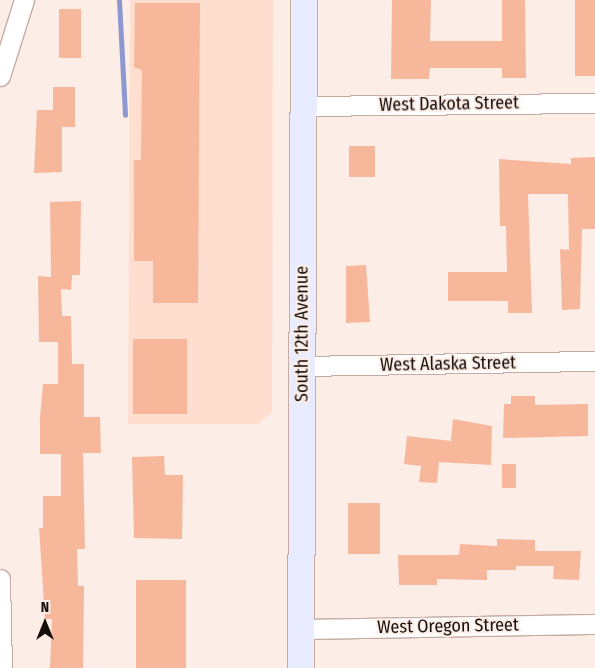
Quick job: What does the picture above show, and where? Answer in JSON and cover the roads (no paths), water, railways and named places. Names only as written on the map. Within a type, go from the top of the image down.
[{"type":"main road","name":"South 12th Avenue","points":[[301,668],[304,0]]},
{"type":"street","points":[[0,76],[24,0]]},
{"type":"street","name":"West Dakota Street","points":[[303,106],[595,103]]},
{"type":"street","name":"West Alaska Street","points":[[302,366],[595,361]]},
{"type":"street","points":[[0,579],[2,668]]},
{"type":"street","name":"West Oregon Street","points":[[301,629],[595,624]]},
{"type":"waterway","points":[[119,0],[125,115]]}]
